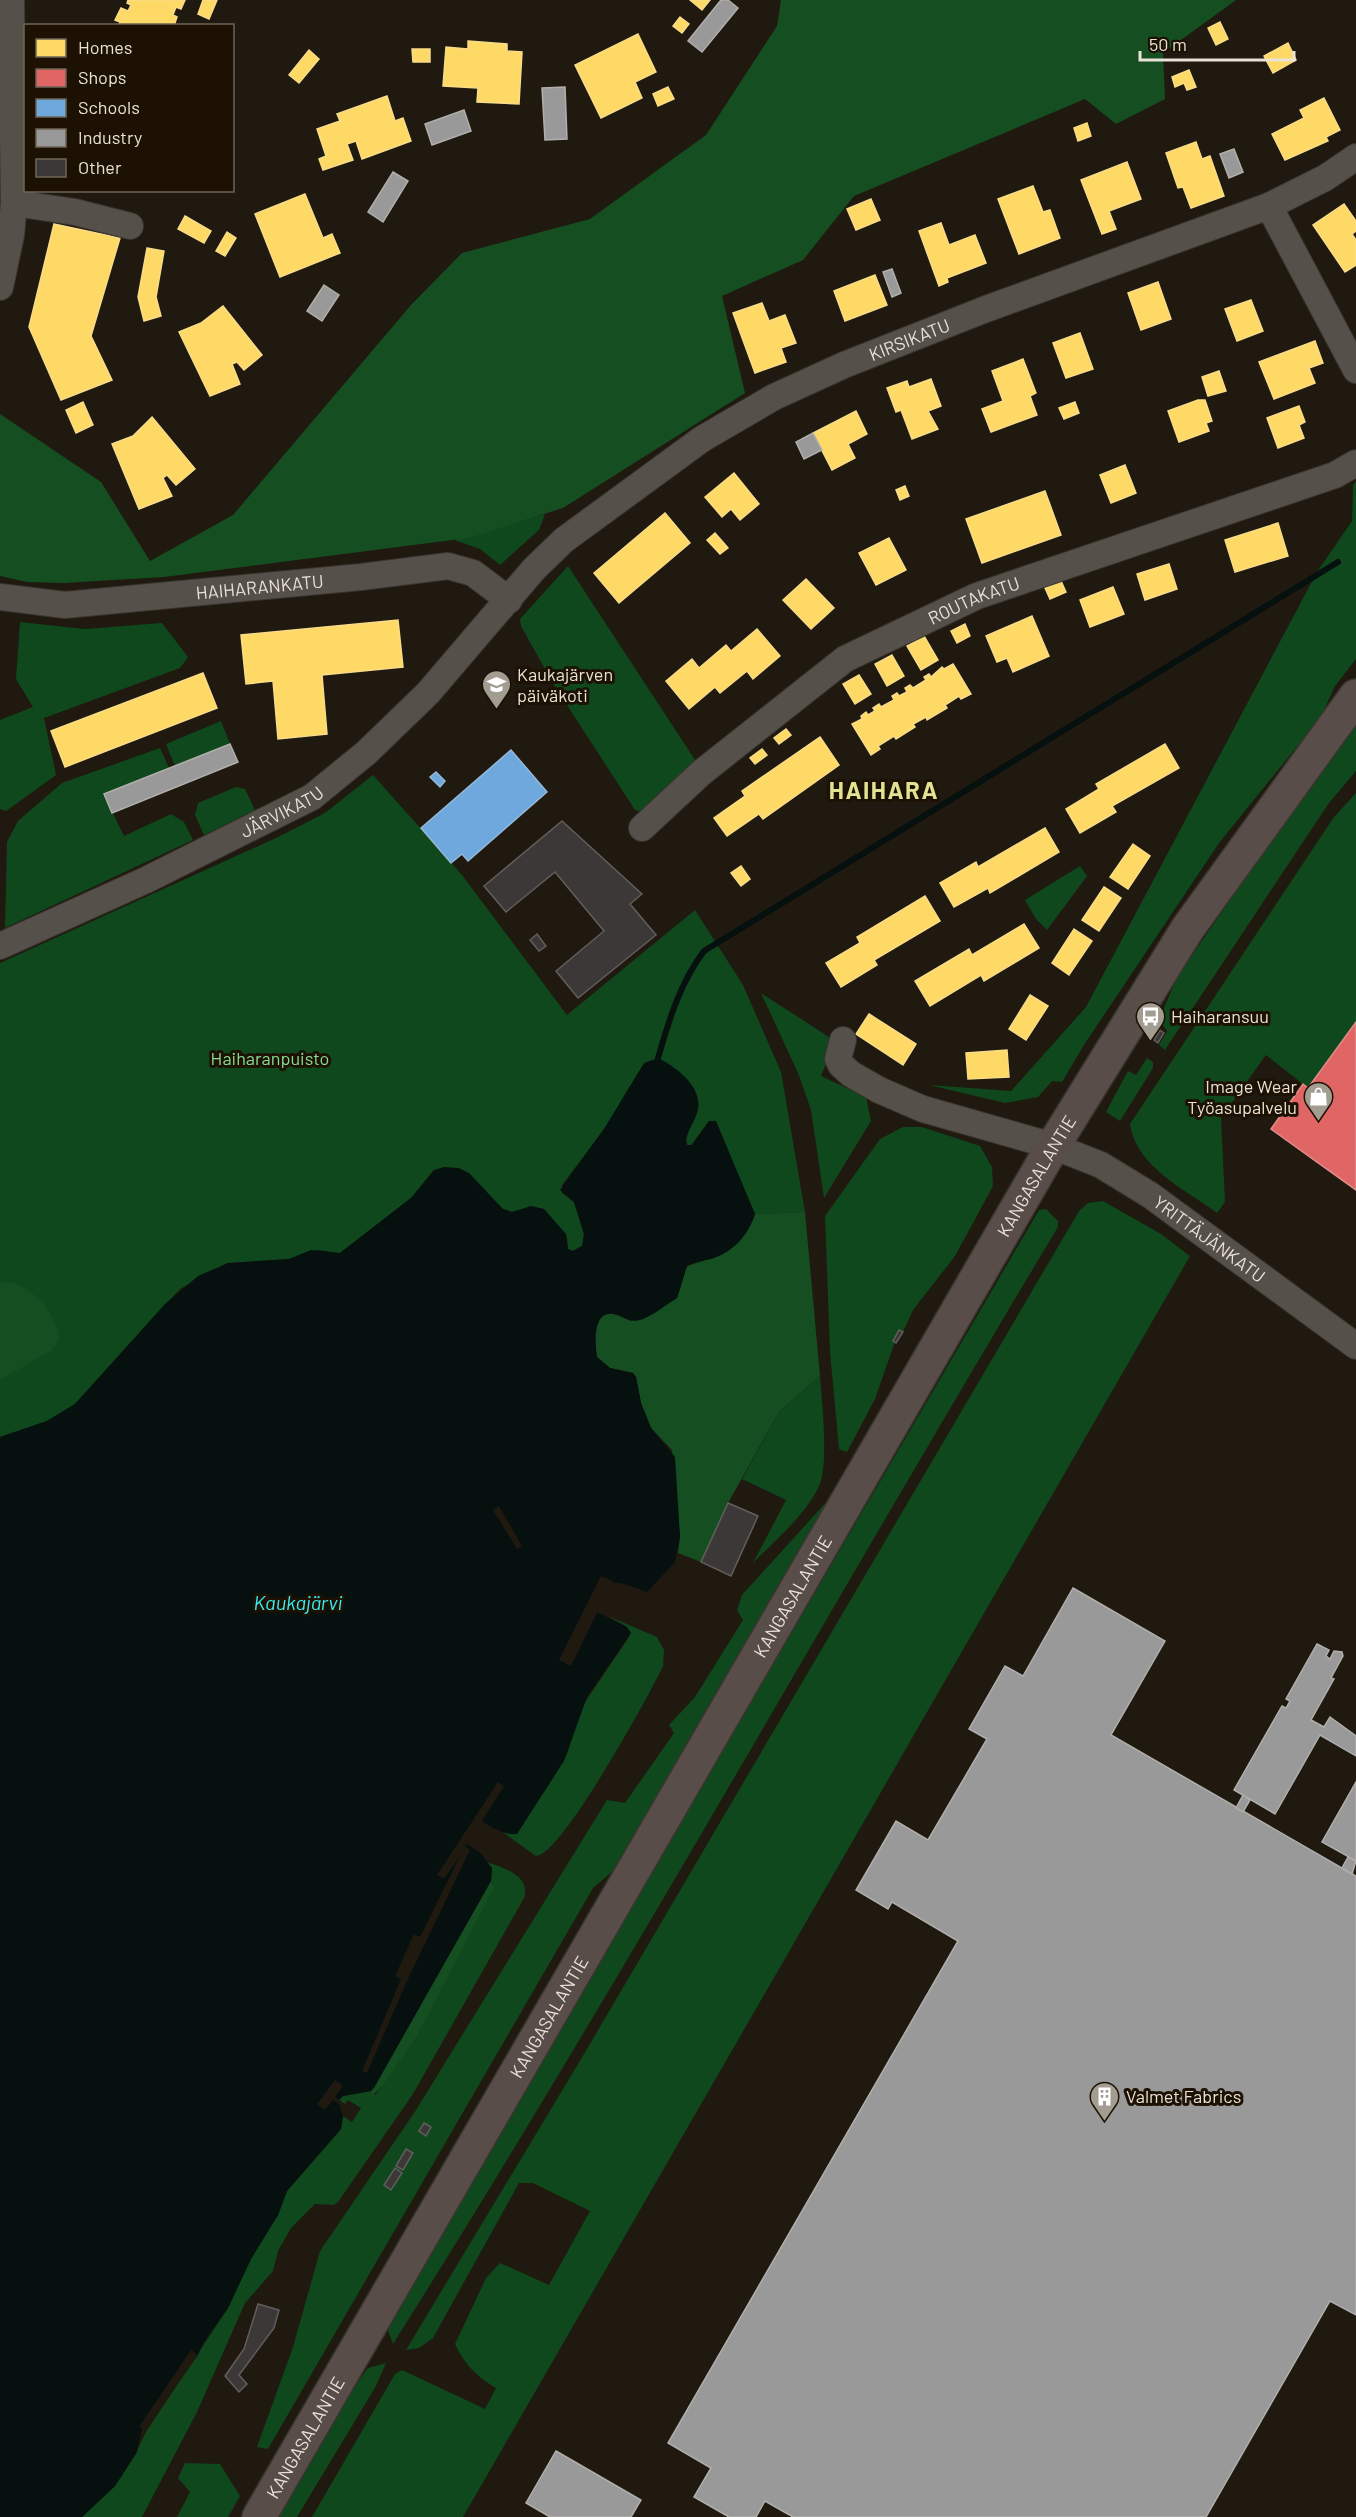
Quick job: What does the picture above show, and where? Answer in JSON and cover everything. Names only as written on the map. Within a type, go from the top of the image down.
[{"type":"main road","name":"KANGASALANTIE","points":[[259,2517],[1053,1146],[1188,928],[1356,696]]},
{"type":"street","points":[[0,287],[11,235],[14,203],[11,0]]},
{"type":"street","name":"KIRSIKATU","points":[[509,600],[534,569],[564,540],[702,439],[774,397],[844,365],[986,309],[1269,206],[1325,178],[1356,157]]},
{"type":"street","points":[[14,203],[75,212],[130,226]]},
{"type":"street","points":[[1269,206],[1356,370]]},
{"type":"street","name":"ROUTAKATU","points":[[642,828],[701,773],[845,659],[977,596],[1335,475],[1356,463]]},
{"type":"street","name":"HAIHARANKATU","points":[[0,597],[65,605],[361,577],[448,566],[473,573],[509,600]]},
{"type":"street","name":"JÄRVIKATU","points":[[0,946],[146,880],[312,797],[366,753],[428,693],[509,600]]},
{"type":"street","points":[[843,1040],[838,1059],[841,1065],[879,1090],[946,1117],[1053,1146]]},
{"type":"street","name":"YRITTÄJÄNKATU","points":[[1053,1146],[1101,1165],[1150,1195],[1356,1346]]},
{"type":"green space","points":[[781,0],[1236,0],[1163,53],[1165,99],[1116,124],[1085,99],[854,196],[803,260],[722,296],[745,393],[563,508],[468,538],[164,577],[64,583],[27,582],[0,576],[0,414],[101,482],[150,561],[233,515],[411,305],[462,253],[590,219],[706,135],[777,26]]},
{"type":"green space","points":[[1356,481],[1356,659],[1335,686],[1321,717],[1219,843],[1084,1045],[1062,1082],[1052,1081],[1038,1097],[1005,1103],[929,1085],[1011,1091],[1086,1007],[1317,572],[1352,521],[1353,485]]},
{"type":"green space","points":[[545,514],[539,530],[500,565],[480,549],[454,540]]},
{"type":"green space","points":[[568,566],[699,766],[650,814],[635,810],[554,685],[521,626],[520,619]]},
{"type":"green space","points":[[20,622],[85,629],[162,623],[188,657],[180,668],[44,718],[56,775],[6,811],[0,809],[0,720],[33,707],[16,679]]},
{"type":"green space","points":[[221,721],[230,744],[175,766],[166,744]]},
{"type":"green space","points":[[1356,723],[1356,771],[1329,803],[1165,1050],[1159,1045],[1167,1031],[1159,1020],[1177,977]]},
{"type":"green space","points":[[160,748],[169,768],[104,795],[124,836],[171,814],[184,822],[193,840],[5,928],[7,842],[18,821],[62,783]]},
{"type":"green space","name":"Haiharanpuisto","points":[[373,775],[462,875],[567,1015],[695,910],[743,985],[781,1072],[805,1212],[755,1214],[709,1121],[688,1146],[686,1138],[604,1129],[562,1185],[562,1193],[574,1202],[584,1234],[582,1246],[573,1251],[568,1249],[567,1238],[544,1209],[531,1207],[512,1212],[503,1209],[434,1170],[411,1198],[340,1253],[318,1250],[289,1259],[228,1263],[180,1289],[75,1404],[47,1421],[0,1437],[0,963],[278,837],[325,813]]},
{"type":"green space","points":[[236,787],[245,789],[255,810],[204,835],[195,815],[198,803]]},
{"type":"green space","points":[[1356,793],[1356,1022],[1308,1088],[1266,1055],[1221,1118],[1225,1202],[1217,1213],[1177,1186],[1152,1165],[1134,1139],[1130,1124],[1334,817]]},
{"type":"green space","points":[[1080,866],[1087,876],[1047,930],[1036,919],[1025,900]]},
{"type":"green space","points":[[761,993],[835,1041],[821,1076],[866,1097],[871,1121],[824,1198],[811,1110],[798,1073]]},
{"type":"green space","points":[[1147,1058],[1153,1062],[1153,1068],[1120,1121],[1106,1112],[1128,1071],[1136,1075]]},
{"type":"green space","points":[[903,1127],[922,1127],[980,1146],[992,1167],[993,1186],[955,1256],[913,1310],[903,1332],[899,1330],[875,1399],[847,1452],[839,1449],[830,1352],[825,1216],[880,1139]]},
{"type":"green space","points":[[1103,1201],[1161,1234],[1190,1256],[463,2517],[312,2517],[395,2374],[402,2370],[485,2409],[496,2388],[472,2370],[455,2344],[486,2278],[500,2263],[549,2285],[590,2211],[533,2183],[519,2183],[433,2338],[419,2348],[406,2350],[584,2054],[1079,1211],[1088,1203]]},
{"type":"green space","points":[[1046,1209],[1058,1221],[1058,1227],[646,1928],[393,2344],[388,2331],[392,2315],[1039,1210]]},
{"type":"green space","points":[[805,1212],[820,1376],[779,1412],[728,1503],[701,1562],[678,1553],[680,1537],[672,1450],[651,1428],[633,1373],[610,1368],[597,1357],[598,1322],[606,1314],[631,1321],[649,1315],[677,1298],[687,1266],[716,1257],[752,1221],[755,1214]]},
{"type":"green space","points":[[7,1282],[26,1289],[42,1303],[54,1321],[59,1340],[52,1350],[0,1380],[0,1283]]},
{"type":"green space","points":[[820,1376],[824,1464],[819,1486],[798,1517],[753,1563],[786,1500],[742,1479],[779,1412]]},
{"type":"green space","points":[[830,1498],[716,1699],[614,1870],[593,1888],[268,2449],[257,2447],[293,2347],[320,2251],[416,2110],[607,1800],[625,1803],[674,1733],[669,1725],[695,1697],[743,1620],[737,1610],[742,1595]]},
{"type":"green space","points":[[608,1616],[657,1637],[664,1650],[663,1666],[624,1738],[584,1803],[548,1849],[536,1856],[497,1828],[514,1834],[567,1754],[583,1705],[629,1637],[627,1627]]},
{"type":"green space","points":[[486,1862],[520,1878],[525,1890],[524,1898],[413,2094],[338,2202],[334,2205],[315,2204],[291,2228],[278,2251],[273,2271],[245,2303],[197,2412],[142,2517],[82,2517],[115,2486],[134,2457],[146,2432],[228,2308],[251,2259],[278,2215],[287,2191],[341,2129],[343,2116],[352,2122],[361,2108],[348,2100],[345,2104],[338,2100],[343,2096],[371,2091],[375,2095],[416,2038],[493,1884],[491,1881],[492,1868]]},
{"type":"green space","points":[[491,1881],[494,1887],[416,2038],[383,2085],[373,2095],[371,2091]]},
{"type":"green space","points":[[386,2363],[376,2386],[297,2517],[280,2517],[280,2512],[351,2391],[368,2368]]},
{"type":"green space","points":[[185,2463],[220,2464],[240,2496],[228,2517],[177,2517],[190,2492],[178,2478]]},
{"type":"water","name":"Kaukajärvi","points":[[658,1058],[680,1072],[696,1093],[698,1109],[687,1136],[686,1145],[692,1145],[709,1121],[716,1121],[755,1214],[745,1235],[728,1251],[687,1266],[677,1298],[640,1320],[606,1314],[601,1318],[596,1330],[597,1357],[610,1368],[633,1373],[651,1428],[675,1457],[680,1537],[675,1562],[647,1592],[621,1583],[611,1583],[597,1612],[627,1627],[631,1633],[587,1697],[564,1761],[517,1834],[495,1829],[489,1832],[478,1850],[492,1868],[491,1881],[374,2088],[371,2091],[343,2096],[338,2101],[343,2116],[341,2129],[287,2191],[278,2215],[251,2259],[228,2308],[203,2343],[198,2355],[142,2428],[137,2452],[115,2486],[82,2517],[0,2517],[0,1437],[47,1421],[75,1404],[165,1304],[198,1276],[228,1263],[289,1259],[311,1250],[340,1253],[411,1198],[434,1170],[444,1167],[459,1168],[469,1173],[503,1209],[512,1212],[531,1206],[544,1209],[566,1234],[568,1249],[573,1251],[582,1246],[584,1234],[574,1202],[560,1190],[604,1129],[644,1063]]},
{"type":"pier","points":[[499,1506],[522,1546],[517,1549],[493,1510]]},
{"type":"pier","points":[[601,1576],[613,1581],[598,1613],[595,1612],[597,1613],[571,1666],[559,1660]]},
{"type":"pier","points":[[498,1782],[504,1786],[482,1821],[494,1829],[479,1852],[467,1844],[465,1846],[470,1850],[407,1981],[367,2073],[362,2071],[401,1979],[395,1976],[414,1934],[420,1937],[460,1856],[444,1879],[437,1875]]},
{"type":"pier","points":[[335,2080],[343,2086],[335,2097],[341,2101],[341,2106],[333,2100],[325,2110],[317,2104]]},
{"type":"pier","points":[[191,2350],[198,2355],[145,2431],[139,2427]]},
{"type":"building: Homes","points":[[128,0],[185,0],[181,9],[176,7],[173,15],[177,17],[175,24],[119,24],[120,22],[115,20],[121,8],[128,11],[131,5],[127,3]]},
{"type":"building: Homes","points":[[203,0],[217,0],[209,19],[198,14]]},
{"type":"building: Homes","points":[[690,0],[710,0],[702,10]]},
{"type":"building: Homes","points":[[680,17],[689,24],[682,33],[673,26]]},
{"type":"building: Homes","points":[[1220,22],[1228,39],[1216,45],[1208,28]]},
{"type":"building: Homes","points":[[638,34],[656,72],[635,82],[642,98],[601,118],[575,65]]},
{"type":"building: Homes","points":[[468,41],[507,44],[507,51],[522,52],[519,104],[477,102],[478,88],[443,86],[446,47],[468,49]]},
{"type":"building: Homes","points":[[1288,43],[1296,60],[1273,73],[1264,56]]},
{"type":"building: Homes","points":[[412,49],[430,49],[430,62],[413,62]]},
{"type":"building: Homes","points":[[309,50],[319,59],[299,83],[289,75]]},
{"type":"building: Homes","points":[[1189,70],[1196,87],[1187,90],[1184,83],[1175,87],[1172,77]]},
{"type":"building: Homes","points":[[668,87],[674,99],[658,106],[653,94]]},
{"type":"building: Homes","points":[[387,96],[395,121],[403,118],[411,141],[362,159],[356,141],[347,144],[353,160],[323,170],[319,159],[326,156],[317,129],[340,121],[337,114]]},
{"type":"building: Homes","points":[[1324,98],[1340,130],[1326,137],[1328,141],[1285,160],[1272,134],[1304,118],[1300,110]]},
{"type":"building: Homes","points":[[1087,123],[1091,136],[1078,141],[1074,128]]},
{"type":"building: Homes","points":[[1196,142],[1202,159],[1210,156],[1224,196],[1191,208],[1183,187],[1178,188],[1166,153]]},
{"type":"building: Homes","points":[[1127,162],[1141,199],[1109,211],[1116,229],[1102,234],[1081,180]]},
{"type":"building: Homes","points":[[1033,186],[1043,212],[1050,210],[1060,238],[1019,254],[998,199]]},
{"type":"building: Homes","points":[[305,194],[323,238],[332,234],[340,253],[280,277],[255,214]]},
{"type":"building: Homes","points":[[871,199],[880,220],[856,230],[847,209]]},
{"type":"building: Homes","points":[[1344,204],[1356,221],[1356,231],[1352,234],[1356,240],[1356,265],[1345,272],[1313,225]]},
{"type":"building: Homes","points":[[185,216],[211,231],[204,243],[178,229]]},
{"type":"building: Homes","points":[[941,223],[949,245],[975,235],[986,263],[947,278],[948,282],[939,286],[919,231]]},
{"type":"building: Homes","points":[[54,224],[120,238],[91,336],[112,380],[61,400],[29,327]]},
{"type":"building: Homes","points":[[227,232],[236,238],[225,256],[216,251]]},
{"type":"building: Homes","points":[[147,248],[164,251],[156,297],[161,316],[144,321],[138,297]]},
{"type":"building: Homes","points":[[875,275],[887,305],[845,321],[834,291]]},
{"type":"building: Homes","points":[[1158,282],[1171,319],[1141,330],[1128,293]]},
{"type":"building: Homes","points":[[1251,300],[1263,331],[1237,341],[1225,309]]},
{"type":"building: Homes","points":[[762,303],[769,321],[785,315],[796,343],[781,348],[786,362],[755,373],[733,313]]},
{"type":"building: Homes","points":[[223,306],[262,355],[244,370],[237,362],[232,364],[240,384],[210,396],[179,332],[201,323]]},
{"type":"building: Homes","points":[[1080,333],[1093,369],[1066,378],[1053,343]]},
{"type":"building: Homes","points":[[1315,341],[1323,363],[1309,368],[1315,383],[1274,399],[1259,362]]},
{"type":"building: Homes","points":[[1023,359],[1036,393],[1030,396],[1037,415],[991,432],[982,409],[1003,401],[992,371]]},
{"type":"building: Homes","points":[[1219,371],[1226,391],[1208,396],[1202,377]]},
{"type":"building: Homes","points":[[931,379],[941,406],[928,411],[938,429],[912,439],[901,410],[896,412],[887,388],[907,381],[909,387]]},
{"type":"building: Homes","points":[[1198,400],[1205,400],[1212,421],[1206,423],[1209,431],[1179,442],[1168,411]]},
{"type":"building: Homes","points":[[83,402],[93,425],[76,433],[66,410]]},
{"type":"building: Homes","points":[[1075,402],[1079,413],[1064,419],[1059,408]]},
{"type":"building: Homes","points":[[1299,406],[1305,422],[1299,425],[1304,438],[1278,448],[1267,418]]},
{"type":"building: Homes","points":[[856,411],[867,434],[848,444],[855,458],[832,470],[813,433]]},
{"type":"building: Homes","points":[[152,417],[195,469],[176,485],[167,475],[163,478],[172,496],[139,509],[112,444],[133,436]]},
{"type":"building: Homes","points":[[1125,465],[1136,493],[1111,503],[1100,475]]},
{"type":"building: Homes","points":[[734,473],[759,504],[740,520],[731,509],[722,517],[705,497]]},
{"type":"building: Homes","points":[[905,486],[909,496],[900,500],[896,490]]},
{"type":"building: Homes","points":[[1045,491],[1061,535],[982,563],[966,519]]},
{"type":"building: Homes","points":[[665,513],[690,543],[619,603],[594,573]]},
{"type":"building: Homes","points":[[1278,523],[1288,556],[1235,572],[1225,540]]},
{"type":"building: Homes","points":[[715,533],[728,548],[720,554],[707,540]]},
{"type":"building: Homes","points":[[889,538],[906,570],[876,585],[859,553]]},
{"type":"building: Homes","points":[[1169,564],[1177,589],[1145,600],[1137,574]]},
{"type":"building: Homes","points":[[806,579],[834,608],[811,629],[783,600]]},
{"type":"building: Homes","points":[[1061,581],[1066,592],[1050,599],[1045,588]]},
{"type":"building: Homes","points":[[1113,587],[1124,614],[1090,627],[1080,600]]},
{"type":"building: Homes","points":[[1032,616],[1049,656],[1013,672],[1007,658],[997,662],[986,636]]},
{"type":"building: Homes","points":[[398,620],[403,667],[322,675],[327,734],[278,739],[273,681],[246,684],[241,635]]},
{"type":"building: Homes","points":[[965,624],[970,636],[957,643],[951,631]]},
{"type":"building: Homes","points":[[757,629],[780,656],[753,679],[747,671],[720,693],[715,687],[689,709],[666,681],[692,659],[699,668],[726,645],[731,651]]},
{"type":"building: Homes","points":[[924,636],[938,660],[921,670],[907,646]]},
{"type":"building: Homes","points":[[892,655],[904,676],[887,686],[875,664]]},
{"type":"building: Homes","points":[[953,664],[971,694],[961,699],[959,696],[945,705],[947,708],[927,720],[926,717],[913,724],[915,727],[896,739],[894,736],[878,746],[880,749],[871,755],[852,724],[862,719],[861,716],[866,712],[868,715],[875,711],[873,708],[879,704],[881,707],[894,700],[892,696],[897,693],[899,696],[907,692],[905,688],[910,685],[913,688],[926,680],[924,677],[929,674],[931,677],[942,667],[944,669]]},
{"type":"building: Homes","points":[[203,673],[217,708],[65,767],[51,731]]},
{"type":"building: Homes","points":[[859,675],[871,694],[855,704],[843,684]]},
{"type":"building: Homes","points":[[786,729],[791,735],[779,744],[774,738]]},
{"type":"building: Homes","points":[[820,737],[839,765],[763,819],[759,814],[727,836],[714,818],[745,796],[742,791]]},
{"type":"building: Homes","points":[[1165,744],[1179,768],[1112,806],[1116,812],[1080,833],[1066,809],[1099,789],[1096,784]]},
{"type":"building: Homes","points":[[762,749],[767,755],[755,764],[750,758]]},
{"type":"building: Homes","points":[[1045,828],[1059,852],[990,893],[988,888],[954,907],[940,883],[976,862],[978,867]]},
{"type":"building: Homes","points":[[1133,844],[1150,856],[1128,889],[1110,877]]},
{"type":"building: Homes","points":[[741,866],[750,879],[741,886],[731,873]]},
{"type":"building: Homes","points":[[1104,887],[1121,898],[1099,931],[1082,920]]},
{"type":"building: Homes","points":[[925,896],[940,921],[874,960],[877,965],[841,987],[826,963],[860,943],[857,937]]},
{"type":"building: Homes","points":[[1024,924],[1039,948],[984,981],[981,975],[930,1006],[915,981],[969,949],[972,955]]},
{"type":"building: Homes","points":[[1074,929],[1092,941],[1069,975],[1052,963]]},
{"type":"building: Homes","points":[[1030,995],[1048,1006],[1026,1040],[1009,1029]]},
{"type":"building: Homes","points":[[869,1014],[916,1044],[903,1065],[856,1034]]},
{"type":"building: Homes","points":[[1007,1050],[1009,1077],[968,1079],[966,1053]]},
{"type":"building: Shops","points":[[1356,1022],[1356,1190],[1271,1129],[1303,1084],[1308,1088]]},
{"type":"building: Schools","points":[[511,750],[547,792],[468,861],[462,854],[451,863],[421,828]]},
{"type":"building: Schools","points":[[436,772],[445,781],[440,787],[430,777]]},
{"type":"building: Industry","points":[[721,0],[728,0],[738,8],[702,52],[688,41]]},
{"type":"building: Industry","points":[[565,87],[567,139],[545,140],[542,88]]},
{"type":"building: Industry","points":[[464,110],[471,131],[432,145],[425,124]]},
{"type":"building: Industry","points":[[1234,149],[1243,172],[1229,178],[1220,154]]},
{"type":"building: Industry","points":[[393,172],[408,181],[383,222],[368,212]]},
{"type":"building: Industry","points":[[892,269],[901,293],[892,297],[883,272]]},
{"type":"building: Industry","points":[[324,285],[339,295],[322,321],[307,311]]},
{"type":"building: Industry","points":[[813,433],[822,450],[804,459],[796,442]]},
{"type":"building: Industry","points":[[230,744],[238,762],[112,813],[104,794]]},
{"type":"building: Industry","name":"Valmet Fabrics","points":[[1073,1588],[1165,1641],[1111,1735],[1356,1876],[1356,2315],[1330,2301],[1206,2517],[793,2517],[765,2501],[756,2517],[729,2517],[694,2497],[711,2468],[668,2443],[958,1941],[892,1902],[888,1909],[856,1890],[896,1821],[928,1840],[987,1739],[969,1729],[1005,1666],[1023,1676]]},
{"type":"building: Industry","points":[[1317,1644],[1329,1650],[1326,1656],[1330,1659],[1334,1651],[1342,1652],[1343,1656],[1331,1678],[1334,1679],[1311,1720],[1324,1727],[1330,1717],[1356,1736],[1356,1756],[1320,1735],[1275,1814],[1234,1790],[1282,1706],[1286,1708],[1290,1701],[1286,1699]]},
{"type":"building: Industry","points":[[1356,1782],[1356,1861],[1322,1842]]},
{"type":"building: Industry","points":[[1243,1795],[1250,1800],[1243,1812],[1236,1808]]},
{"type":"building: Industry","points":[[1348,1857],[1356,1861],[1352,1874],[1342,1868]]},
{"type":"building: Industry","points":[[556,2451],[641,2500],[631,2517],[550,2517],[526,2503]]},
{"type":"building: Other","points":[[562,821],[642,894],[630,904],[656,935],[578,998],[556,971],[604,931],[555,872],[506,912],[484,886]]},
{"type":"building: Other","points":[[537,934],[546,946],[539,951],[530,940]]},
{"type":"building: Other","points":[[1160,1030],[1164,1033],[1158,1043],[1154,1040]]},
{"type":"building: Other","points":[[899,1330],[903,1332],[896,1343],[893,1341]]},
{"type":"building: Other","points":[[728,1503],[758,1516],[731,1576],[701,1562]]},
{"type":"building: Other","points":[[424,2123],[431,2127],[426,2136],[419,2131]]},
{"type":"building: Other","points":[[406,2149],[413,2153],[403,2170],[396,2166]]},
{"type":"building: Other","points":[[395,2168],[402,2173],[391,2190],[384,2185]]},
{"type":"building: Other","points":[[258,2304],[279,2310],[274,2328],[239,2375],[247,2384],[239,2392],[225,2376],[244,2349]]},
{"type":"waterway","points":[[658,1058],[682,989],[704,951],[1338,562]]},
{"type":"place","name":"Kaukajärven päiväkoti","points":[[496,710]]},
{"type":"place","name":"Haiharansuu","points":[[1150,1042]]},
{"type":"place","name":"Image Wear Työasupalvelu","points":[[1318,1122]]},
{"type":"place","name":"Valmet Fabrics","points":[[1105,2122]]},
{"type":"district","name":"HAIHARA","points":[[884,789]]}]
